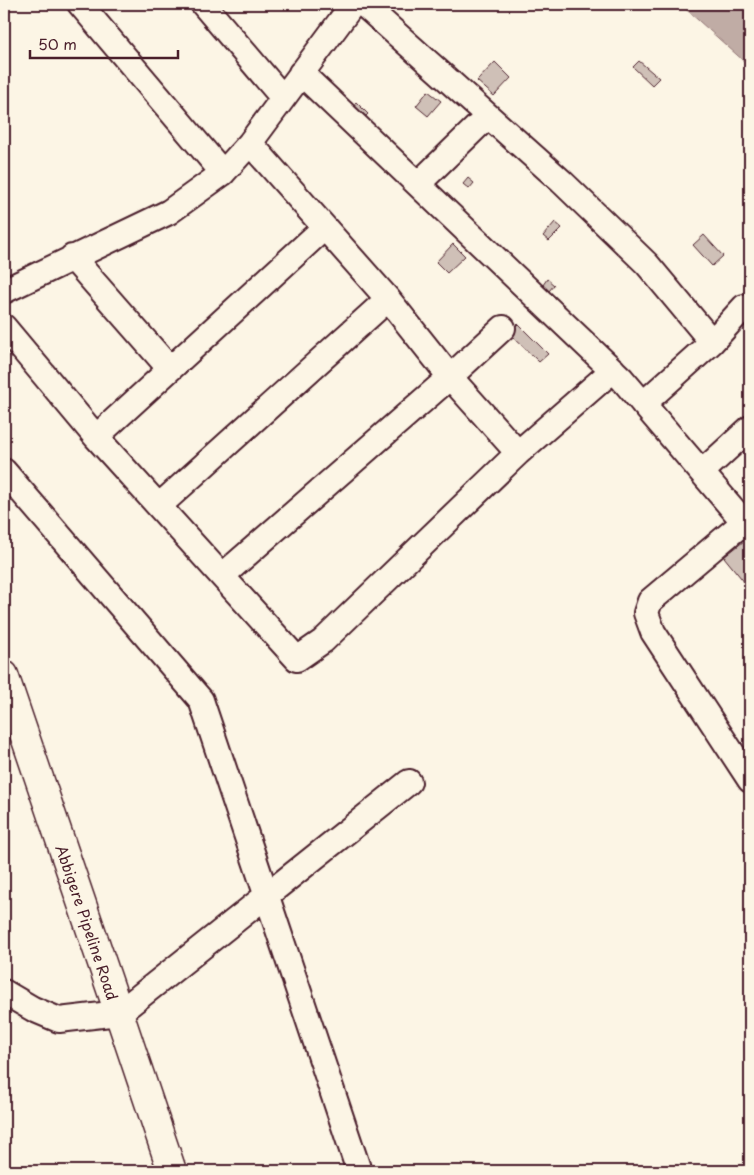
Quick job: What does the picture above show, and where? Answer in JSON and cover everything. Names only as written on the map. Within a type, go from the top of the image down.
[{"type":"main road","name":"Abbigere Pipeline Road","points":[[4,674],[172,1171]]},
{"type":"street","points":[[80,4],[223,173]]},
{"type":"street","points":[[203,4],[283,98]]},
{"type":"street","points":[[4,291],[169,212],[223,173],[250,143],[349,7],[488,116],[561,181],[647,264],[712,342]]},
{"type":"street","points":[[301,73],[613,370],[747,525],[650,601],[646,613],[653,632],[750,780]]},
{"type":"street","points":[[418,184],[488,116]]},
{"type":"street","points":[[250,143],[388,300],[450,377],[518,453]]},
{"type":"street","points":[[96,437],[324,228]]},
{"type":"street","points":[[72,257],[170,369]]},
{"type":"street","points":[[159,506],[388,300]]},
{"type":"street","points":[[643,404],[712,342],[744,307]]},
{"type":"street","points":[[4,327],[96,437],[298,659],[323,641],[518,453],[613,370]]},
{"type":"street","points":[[222,576],[450,377],[503,328]]},
{"type":"street","points":[[702,472],[750,428]]},
{"type":"street","points":[[4,471],[200,700],[359,1171]]},
{"type":"street","points":[[4,992],[33,1009],[59,1020],[119,1013],[409,782]]},
{"type":"shaded area","points":[[680,4],[750,4],[750,66],[746,63]]},
{"type":"building","points":[[639,61],[659,78],[652,85],[633,67]]},
{"type":"building","points":[[495,62],[511,78],[494,96],[477,81]]},
{"type":"building","points":[[428,91],[441,101],[428,116],[416,106]]},
{"type":"building","points":[[356,102],[368,114],[362,120],[350,108]]},
{"type":"building","points":[[468,178],[474,183],[469,189],[463,184]]},
{"type":"building","points":[[555,222],[562,228],[549,241],[543,236]]},
{"type":"building","points":[[704,235],[723,256],[712,266],[693,245]]},
{"type":"building","points":[[453,244],[465,256],[447,273],[436,262]]},
{"type":"building","points":[[547,279],[554,285],[549,291],[543,285]]},
{"type":"building","points":[[518,324],[548,354],[539,362],[509,333]]},
{"type":"building","points":[[744,541],[750,549],[750,554],[746,557],[750,563],[750,589],[724,557]]}]
